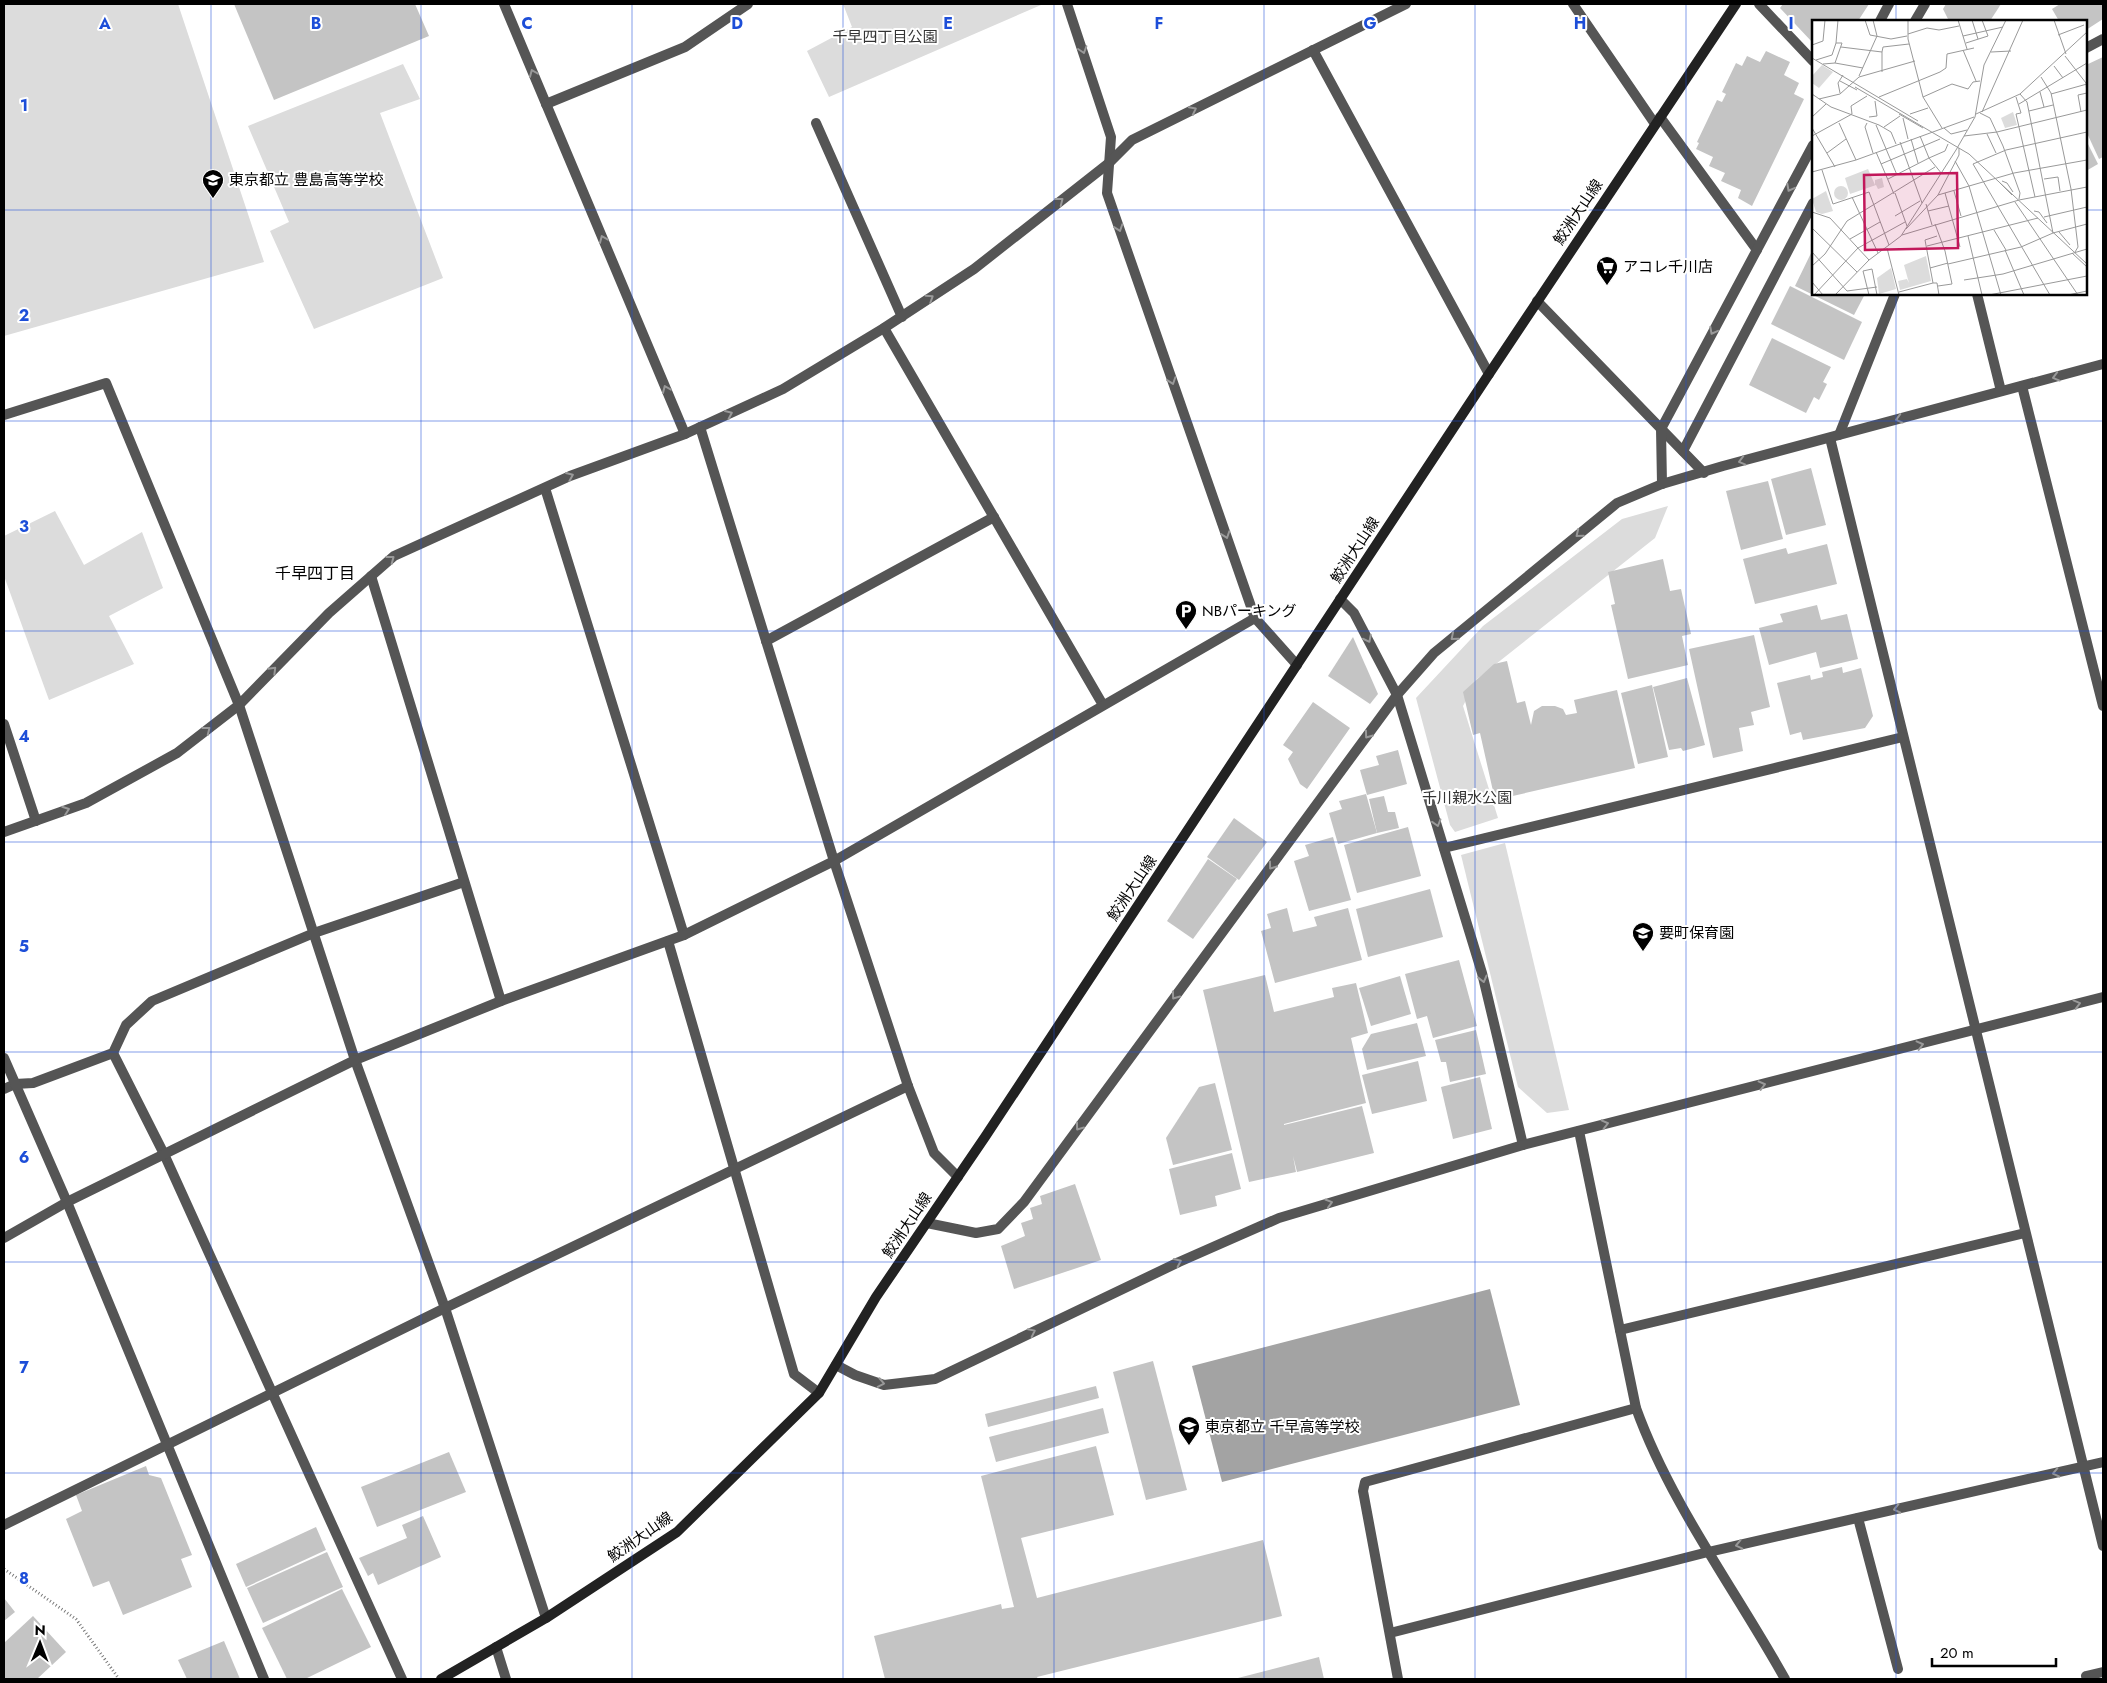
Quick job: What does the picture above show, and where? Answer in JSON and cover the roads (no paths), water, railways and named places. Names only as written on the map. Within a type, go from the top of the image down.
[{"type":"main road","name":"鮫洲大山線","points":[[441,1679],[546,1618],[677,1532],[819,1393],[876,1297],[958,1177],[1537,301],[1736,4]]},
{"type":"street","points":[[504,4],[684,434]]},
{"type":"street","points":[[1067,4],[1112,137],[1107,193],[1255,618],[1297,665]]},
{"type":"street","points":[[4,832],[86,803],[177,753],[239,705],[329,613],[394,556],[570,476],[684,434],[783,389],[902,317],[974,269],[1109,163],[1132,140],[1404,4]]},
{"type":"street","points":[[1573,4],[1658,121],[1757,250]]},
{"type":"street","points":[[1759,4],[1812,60]]},
{"type":"street","points":[[1881,20],[1889,4]]},
{"type":"street","points":[[1916,20],[1925,4]]},
{"type":"street","points":[[546,104],[684,47],[746,5]]},
{"type":"street","points":[[2087,47],[2103,39]]},
{"type":"street","points":[[1314,50],[1489,374]]},
{"type":"street","points":[[816,123],[902,317]]},
{"type":"street","points":[[1662,484],[1661,428],[1812,147]]},
{"type":"street","points":[[1683,451],[1812,205]]},
{"type":"street","points":[[1895,295],[1834,436],[1903,737],[2103,1546]]},
{"type":"street","points":[[1977,295],[2001,391]]},
{"type":"street","points":[[1537,301],[1704,473]]},
{"type":"street","points":[[884,328],[1103,705]]},
{"type":"street","points":[[927,1223],[976,1234],[998,1229],[1024,1202],[1396,695],[1434,653],[1617,503],[1662,484],[2103,364]]},
{"type":"street","points":[[4,415],[106,383],[239,705],[355,1060],[445,1308],[546,1618]]},
{"type":"street","points":[[2022,386],[2099,670],[2103,706]]},
{"type":"street","points":[[700,427],[834,861],[908,1086],[934,1153],[958,1177]]},
{"type":"street","points":[[545,488],[684,935]]},
{"type":"street","points":[[766,641],[994,518]]},
{"type":"street","points":[[371,576],[500,1001]]},
{"type":"street","points":[[1340,599],[1354,613],[1396,695],[1482,973],[1524,1144]]},
{"type":"street","points":[[4,1238],[67,1202],[355,1060],[500,1001],[684,935],[834,861],[1255,618]]},
{"type":"street","points":[[4,724],[36,821]]},
{"type":"street","points":[[1444,848],[1903,737]]},
{"type":"street","points":[[4,1089],[15,1084],[33,1083],[113,1053],[126,1025],[152,1001],[314,933],[464,882]]},
{"type":"street","points":[[668,941],[736,1169],[794,1374],[819,1393]]},
{"type":"street","points":[[836,1365],[854,1375],[884,1386],[935,1380],[1179,1262],[1279,1218],[1524,1144],[2103,997]]},
{"type":"street","points":[[113,1053],[164,1154],[402,1679]]},
{"type":"street","points":[[4,1058],[67,1202],[264,1679]]},
{"type":"street","points":[[4,1525],[271,1392],[908,1086]]},
{"type":"street","points":[[1579,1131],[1636,1408],[1650,1446],[1708,1552],[1785,1679]]},
{"type":"street","points":[[1620,1330],[2025,1233]]},
{"type":"street","points":[[1398,1679],[1363,1491],[1365,1482],[1636,1408]]},
{"type":"street","points":[[1390,1633],[1708,1552],[2103,1462]]},
{"type":"street","points":[[1858,1518],[1898,1669]]},
{"type":"street","points":[[496,1647],[506,1679]]},
{"type":"street","points":[[2087,1679],[2086,1676],[2103,1672]]},
{"type":"place","name":"東京都立 豊島高等学校","points":[[213,199]]},
{"type":"place","name":"アコレ千川店","points":[[1607,286]]},
{"type":"place","name":"NBパーキング","points":[[1186,630]]},
{"type":"place","name":"要町保育園","points":[[1643,952]]},
{"type":"place","name":"東京都立 千早高等学校","points":[[1189,1446]]},
{"type":"district","name":"千早四丁目","points":[[315,573]]},
{"type":"park label","name":"千早四丁目公園","points":[[885,37]]},
{"type":"park label","name":"千川親水公園","points":[[1467,798]]}]
